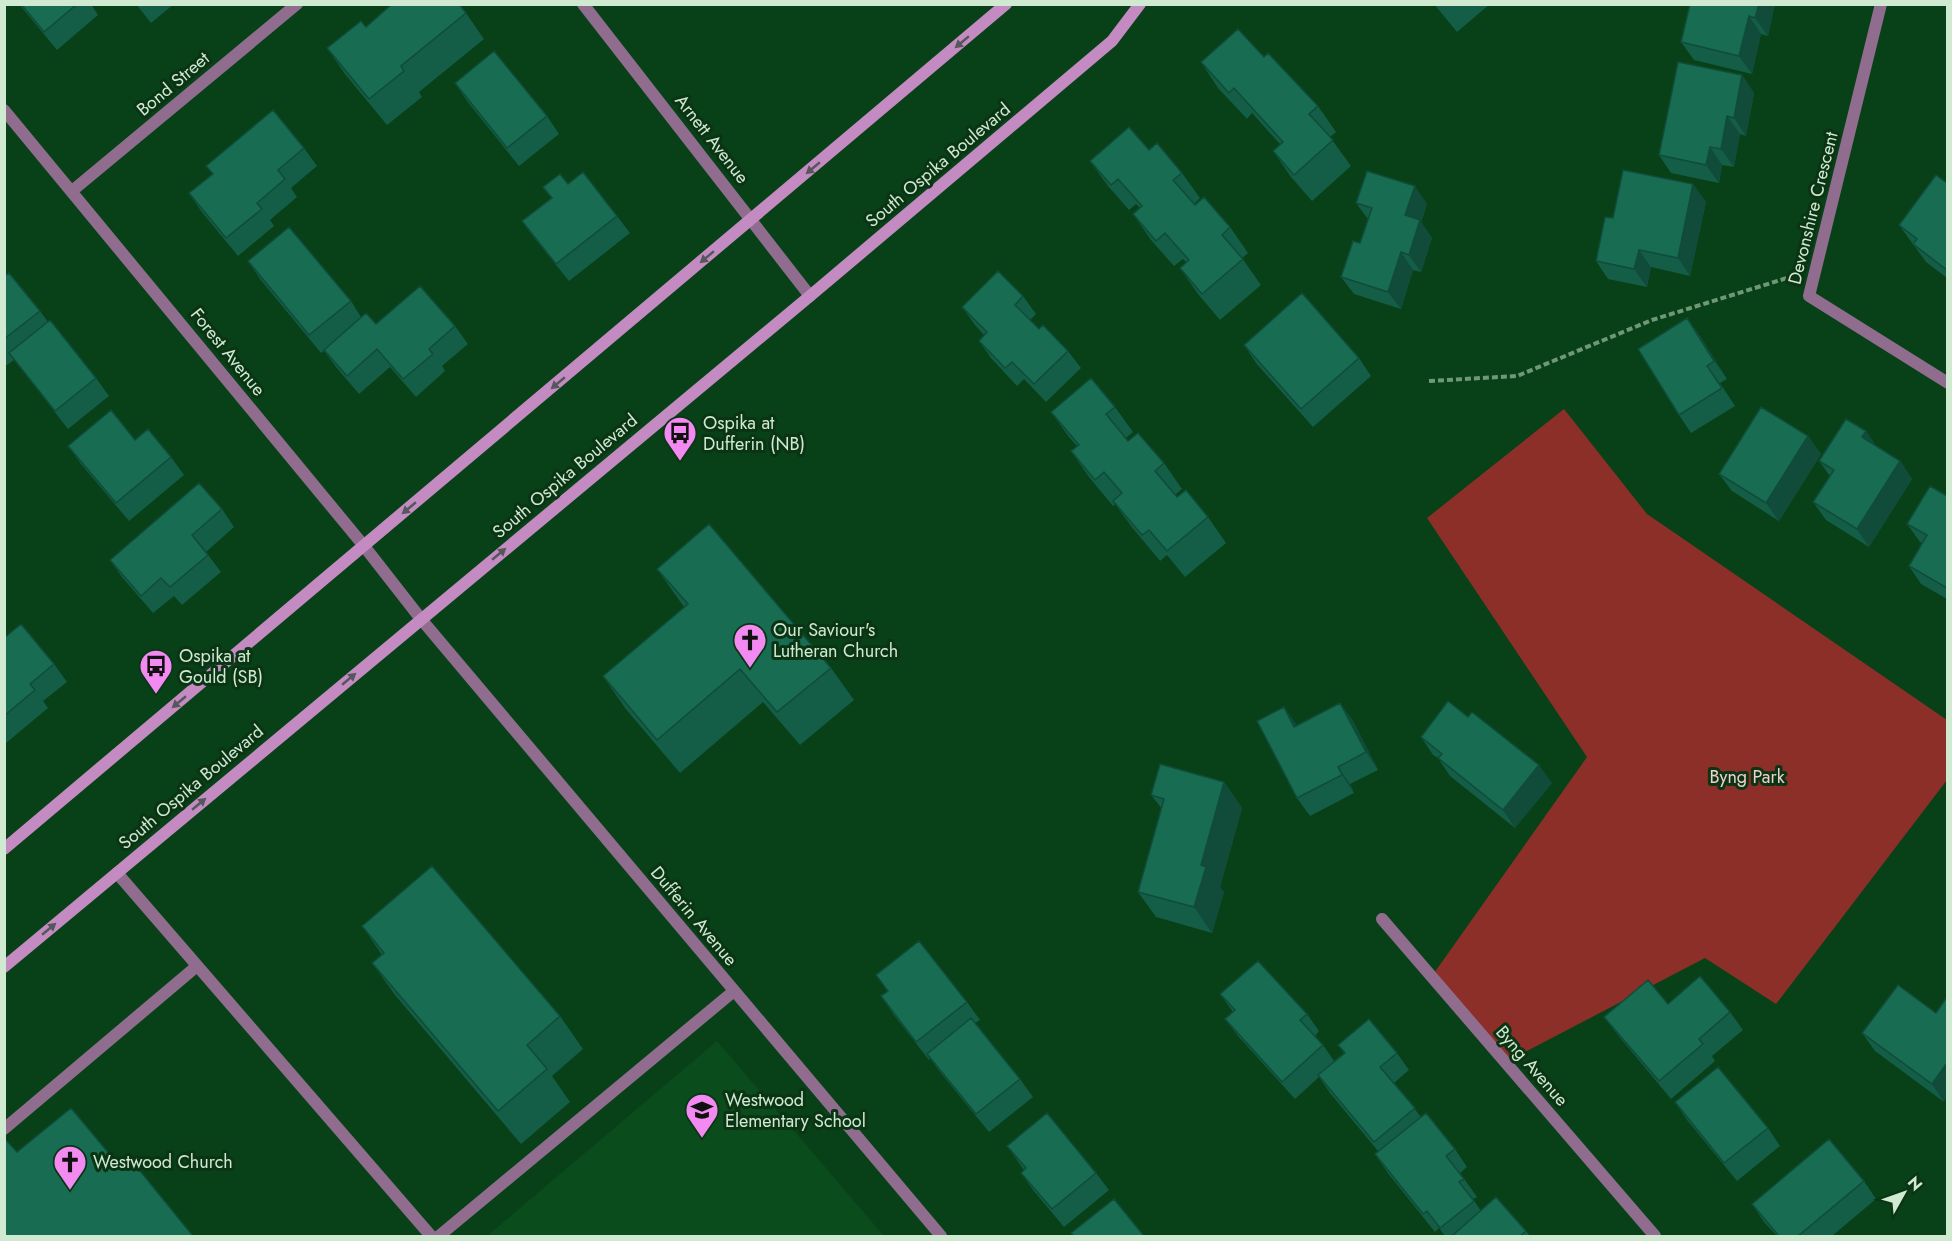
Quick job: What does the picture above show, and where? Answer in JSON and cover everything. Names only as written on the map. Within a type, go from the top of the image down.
[{"type":"main road","points":[[4,849],[1006,4]]},
{"type":"main road","name":"South Ospika Boulevard","points":[[4,967],[810,296],[1112,41],[1140,4]]},
{"type":"street","name":"Bond Street","points":[[72,191],[297,4]]},
{"type":"street","name":"Arnett Avenue","points":[[583,4],[810,296]]},
{"type":"street","name":"Devonshire Crescent","points":[[1881,4],[1809,296],[1947,383]]},
{"type":"street","name":"Forest Avenue","points":[[4,110],[364,546],[421,619]]},
{"type":"street","name":"Dufferin Avenue","points":[[421,619],[940,1236]]},
{"type":"street","points":[[117,873],[431,1236]]},
{"type":"street","name":"Byng Avenue","points":[[1382,919],[1655,1236]]},
{"type":"street","points":[[4,1129],[197,966]]},
{"type":"street","points":[[440,1236],[734,991]]},
{"type":"path","points":[[1429,381],[1517,376],[1652,320],[1816,269]]},
{"type":"shaded area","name":"Westwood Elementary School","points":[[717,1041],[884,1236],[487,1236]]},
{"type":"green space","name":"Byng Park","points":[[1564,409],[1647,514],[1947,720],[1947,780],[1776,1004],[1705,958],[1504,1063],[1432,976],[1587,757],[1427,518]]},
{"type":"building","points":[[21,4],[77,4],[44,32]]},
{"type":"building","points":[[392,4],[459,4],[466,13],[401,66],[404,71],[369,99],[327,48],[361,21],[366,27]]},
{"type":"building","points":[[1690,4],[1759,4],[1755,18],[1749,16],[1739,56],[1681,42]]},
{"type":"building","points":[[1238,29],[1264,57],[1268,53],[1318,106],[1309,114],[1333,140],[1294,175],[1273,151],[1283,142],[1234,88],[1229,93],[1201,62]]},
{"type":"building","points":[[494,51],[547,116],[507,148],[455,83]]},
{"type":"building","points":[[1678,62],[1742,75],[1734,118],[1727,116],[1721,149],[1710,147],[1706,165],[1659,155]]},
{"type":"building","points":[[273,110],[304,148],[278,170],[285,179],[257,203],[262,209],[226,238],[189,193],[213,174],[206,166]]},
{"type":"building","points":[[1129,127],[1149,150],[1157,143],[1182,173],[1173,180],[1195,205],[1204,197],[1230,227],[1222,235],[1243,259],[1202,294],[1180,268],[1189,260],[1165,233],[1156,241],[1133,214],[1142,206],[1118,179],[1111,185],[1090,161]]},
{"type":"building","points":[[1623,170],[1693,184],[1678,258],[1639,250],[1634,269],[1596,261],[1605,217],[1613,218]]},
{"type":"building","points":[[1367,171],[1415,186],[1405,215],[1420,220],[1409,255],[1401,252],[1388,292],[1341,277],[1353,241],[1360,243],[1372,208],[1356,203]]},
{"type":"building","points":[[583,172],[617,216],[556,264],[522,221],[552,198],[543,187],[560,174],[568,184]]},
{"type":"building","points":[[1936,175],[1947,183],[1947,270],[1913,244],[1917,239],[1899,225]]},
{"type":"building","points":[[289,227],[351,301],[309,335],[248,261]]},
{"type":"building","points":[[998,271],[1023,296],[1015,305],[1039,329],[1043,325],[1068,351],[1034,384],[1012,362],[1005,368],[979,341],[987,332],[962,307]]},
{"type":"building","points":[[9,273],[40,311],[4,339],[4,276]]},
{"type":"building","points":[[420,286],[455,326],[429,349],[433,354],[403,379],[377,349],[347,376],[324,350],[366,313],[376,324]]},
{"type":"building","points":[[1302,293],[1359,358],[1301,409],[1244,345]]},
{"type":"building","points":[[1687,318],[1714,361],[1707,366],[1722,388],[1679,415],[1638,349]]},
{"type":"building","points":[[50,320],[96,378],[55,411],[9,353]]},
{"type":"building","points":[[1091,378],[1115,407],[1106,414],[1128,441],[1138,433],[1164,463],[1155,471],[1177,497],[1186,490],[1208,517],[1167,551],[1149,530],[1142,535],[1113,501],[1122,493],[1104,472],[1095,480],[1071,451],[1079,445],[1051,412]]},
{"type":"building","points":[[1761,407],[1808,436],[1766,503],[1719,474]]},
{"type":"building","points":[[111,410],[135,440],[148,429],[171,457],[116,503],[68,446]]},
{"type":"building","points":[[1846,419],[1866,431],[1862,437],[1900,461],[1857,529],[1813,502],[1834,470],[1819,461]]},
{"type":"building","points":[[199,483],[222,509],[192,535],[208,555],[170,587],[161,578],[141,596],[110,560]]},
{"type":"building","points":[[1930,486],[1947,496],[1947,588],[1909,566],[1927,535],[1907,524]]},
{"type":"building","name":"Our Saviour's Lutheran Church","points":[[709,524],[831,668],[777,712],[740,669],[657,740],[603,676],[688,604],[657,569]]},
{"type":"building","points":[[21,624],[54,664],[30,684],[35,690],[4,716],[4,638]]},
{"type":"building","points":[[1448,701],[1468,717],[1472,712],[1539,765],[1503,810],[1438,758],[1442,754],[1421,737]]},
{"type":"building","points":[[1340,703],[1366,752],[1338,767],[1342,775],[1297,798],[1257,721],[1284,707],[1294,727]]},
{"type":"building","points":[[1160,764],[1224,782],[1201,865],[1206,867],[1194,907],[1138,892],[1164,799],[1151,795]]},
{"type":"building","points":[[432,866],[560,1016],[527,1045],[547,1069],[498,1111],[372,963],[384,953],[362,926]]},
{"type":"building","points":[[919,941],[967,1002],[916,1042],[881,996],[888,991],[876,975]]},
{"type":"building","points":[[1258,961],[1307,1014],[1300,1020],[1323,1045],[1282,1082],[1225,1019],[1235,1010],[1220,994]]},
{"type":"building","points":[[1700,976],[1730,1012],[1699,1039],[1703,1044],[1659,1081],[1604,1017],[1648,980],[1668,1004]]},
{"type":"building","points":[[1898,985],[1936,1013],[1947,997],[1947,1063],[1932,1084],[1862,1033]]},
{"type":"building","points":[[971,1018],[1020,1079],[976,1114],[927,1054]]},
{"type":"building","points":[[1369,1019],[1397,1053],[1380,1067],[1415,1108],[1374,1142],[1318,1075],[1345,1053],[1338,1045]]},
{"type":"building","points":[[1718,1067],[1768,1128],[1724,1163],[1675,1102]]},
{"type":"building","name":"Westwood Church","points":[[71,1108],[122,1169],[132,1161],[193,1236],[4,1236],[4,1138],[17,1152]]},
{"type":"building","points":[[1047,1113],[1096,1173],[1052,1209],[1021,1173],[1026,1168],[1007,1146]]},
{"type":"building","points":[[1426,1113],[1455,1149],[1446,1156],[1464,1179],[1459,1182],[1474,1201],[1440,1228],[1427,1211],[1423,1214],[1375,1154]]},
{"type":"building","points":[[1829,1139],[1864,1181],[1798,1236],[1779,1236],[1752,1204]]},
{"type":"building","points":[[1496,1197],[1526,1231],[1520,1236],[1452,1236]]},
{"type":"building","points":[[1114,1199],[1144,1236],[1074,1236],[1071,1233]]},
{"type":"place","name":"Ospika at Dufferin (NB)","points":[[680,462]]},
{"type":"place","name":"Our Saviour's Lutheran Church","points":[[750,669]]},
{"type":"place","name":"Ospika at Gould (SB)","points":[[156,695]]},
{"type":"place","name":"Westwood Elementary School","points":[[702,1139]]},
{"type":"place","name":"Westwood Church","points":[[70,1191]]}]
